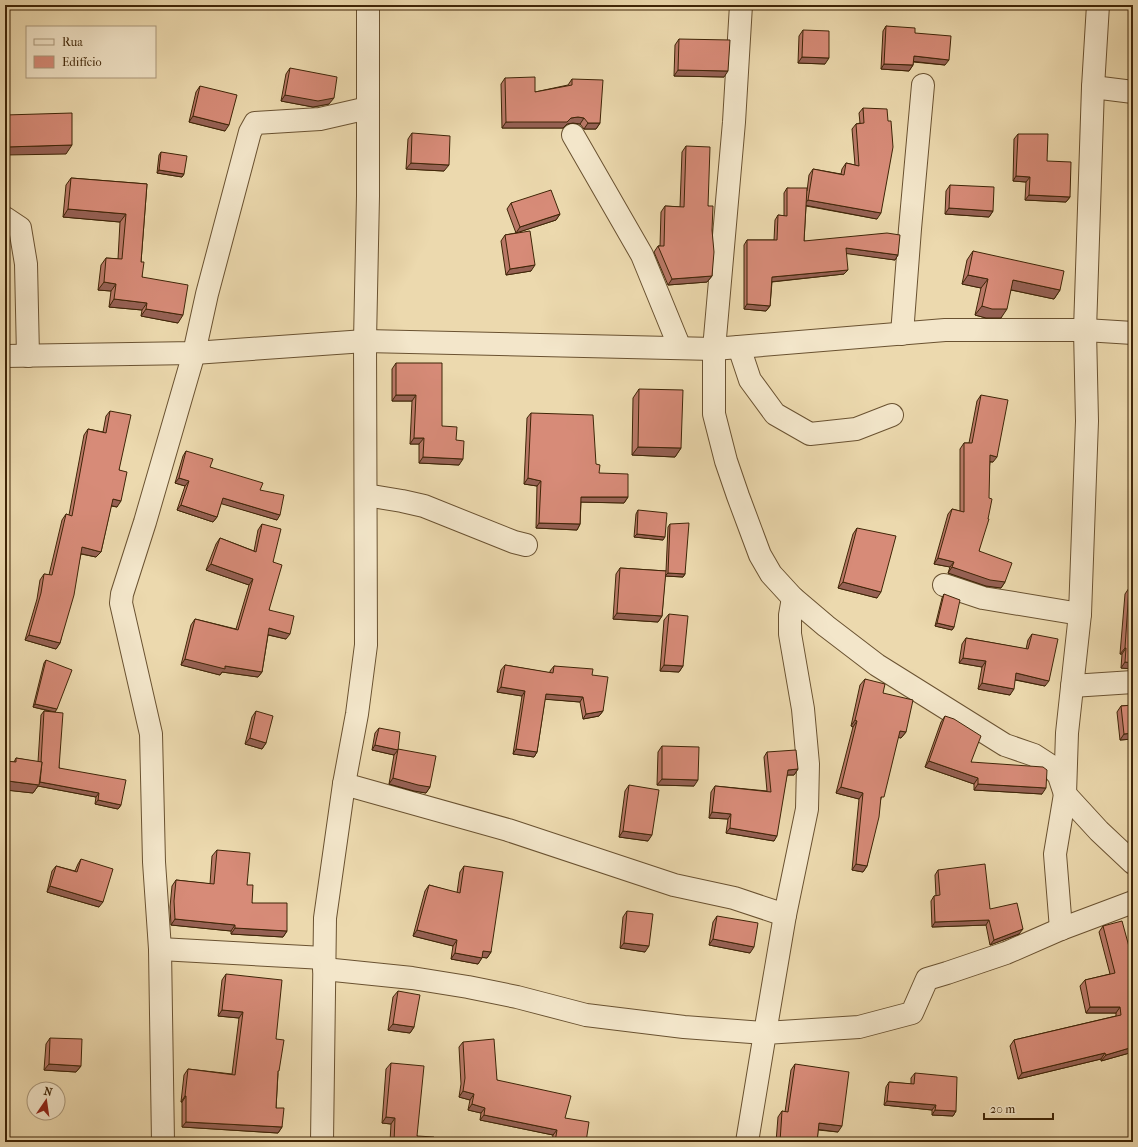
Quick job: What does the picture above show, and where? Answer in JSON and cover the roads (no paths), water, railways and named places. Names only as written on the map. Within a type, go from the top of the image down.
[{"type":"street","points":[[322,1142],[325,918],[344,784],[357,714],[366,645],[365,340],[368,196],[368,5]]},
{"type":"street","points":[[741,5],[734,122],[714,349],[714,414],[726,460],[760,555],[772,574],[793,598],[826,626],[877,665],[1005,745],[1034,755],[1051,766],[1059,776],[1065,794],[1099,831],[1133,863]]},
{"type":"street","points":[[1061,929],[1055,854],[1065,794],[1067,733],[1080,614],[1087,421],[1085,330],[1098,5]]},
{"type":"street","points":[[164,1142],[160,949],[154,862],[151,734],[121,598],[145,522],[194,353],[207,294],[250,132],[255,123],[320,119],[368,108],[368,84]]},
{"type":"street","points":[[902,334],[923,85]]},
{"type":"street","points":[[1094,87],[1133,92]]},
{"type":"street","points":[[573,135],[642,255],[680,348]]},
{"type":"street","points":[[5,218],[20,228],[26,264],[28,356]]},
{"type":"street","points":[[5,356],[194,353],[365,340],[714,349],[945,330],[1085,330],[1133,333]]},
{"type":"street","points":[[739,347],[750,380],[775,414],[810,434],[856,429],[892,415]]},
{"type":"street","points":[[366,496],[424,506],[514,542],[526,545]]},
{"type":"street","points":[[944,585],[983,598],[1080,614]]},
{"type":"street","points":[[747,1142],[786,915],[807,809],[808,764],[803,709],[790,634],[790,615],[793,598]]},
{"type":"street","points":[[1072,686],[1133,682]]},
{"type":"street","points":[[1034,755],[1051,748],[1067,733]]},
{"type":"street","points":[[344,784],[508,830],[674,885],[734,898],[786,915]]},
{"type":"street","points":[[160,949],[324,964],[468,986],[586,1015],[765,1033],[858,1027],[912,1013],[927,979],[1006,953],[1061,929],[1133,902]]}]
